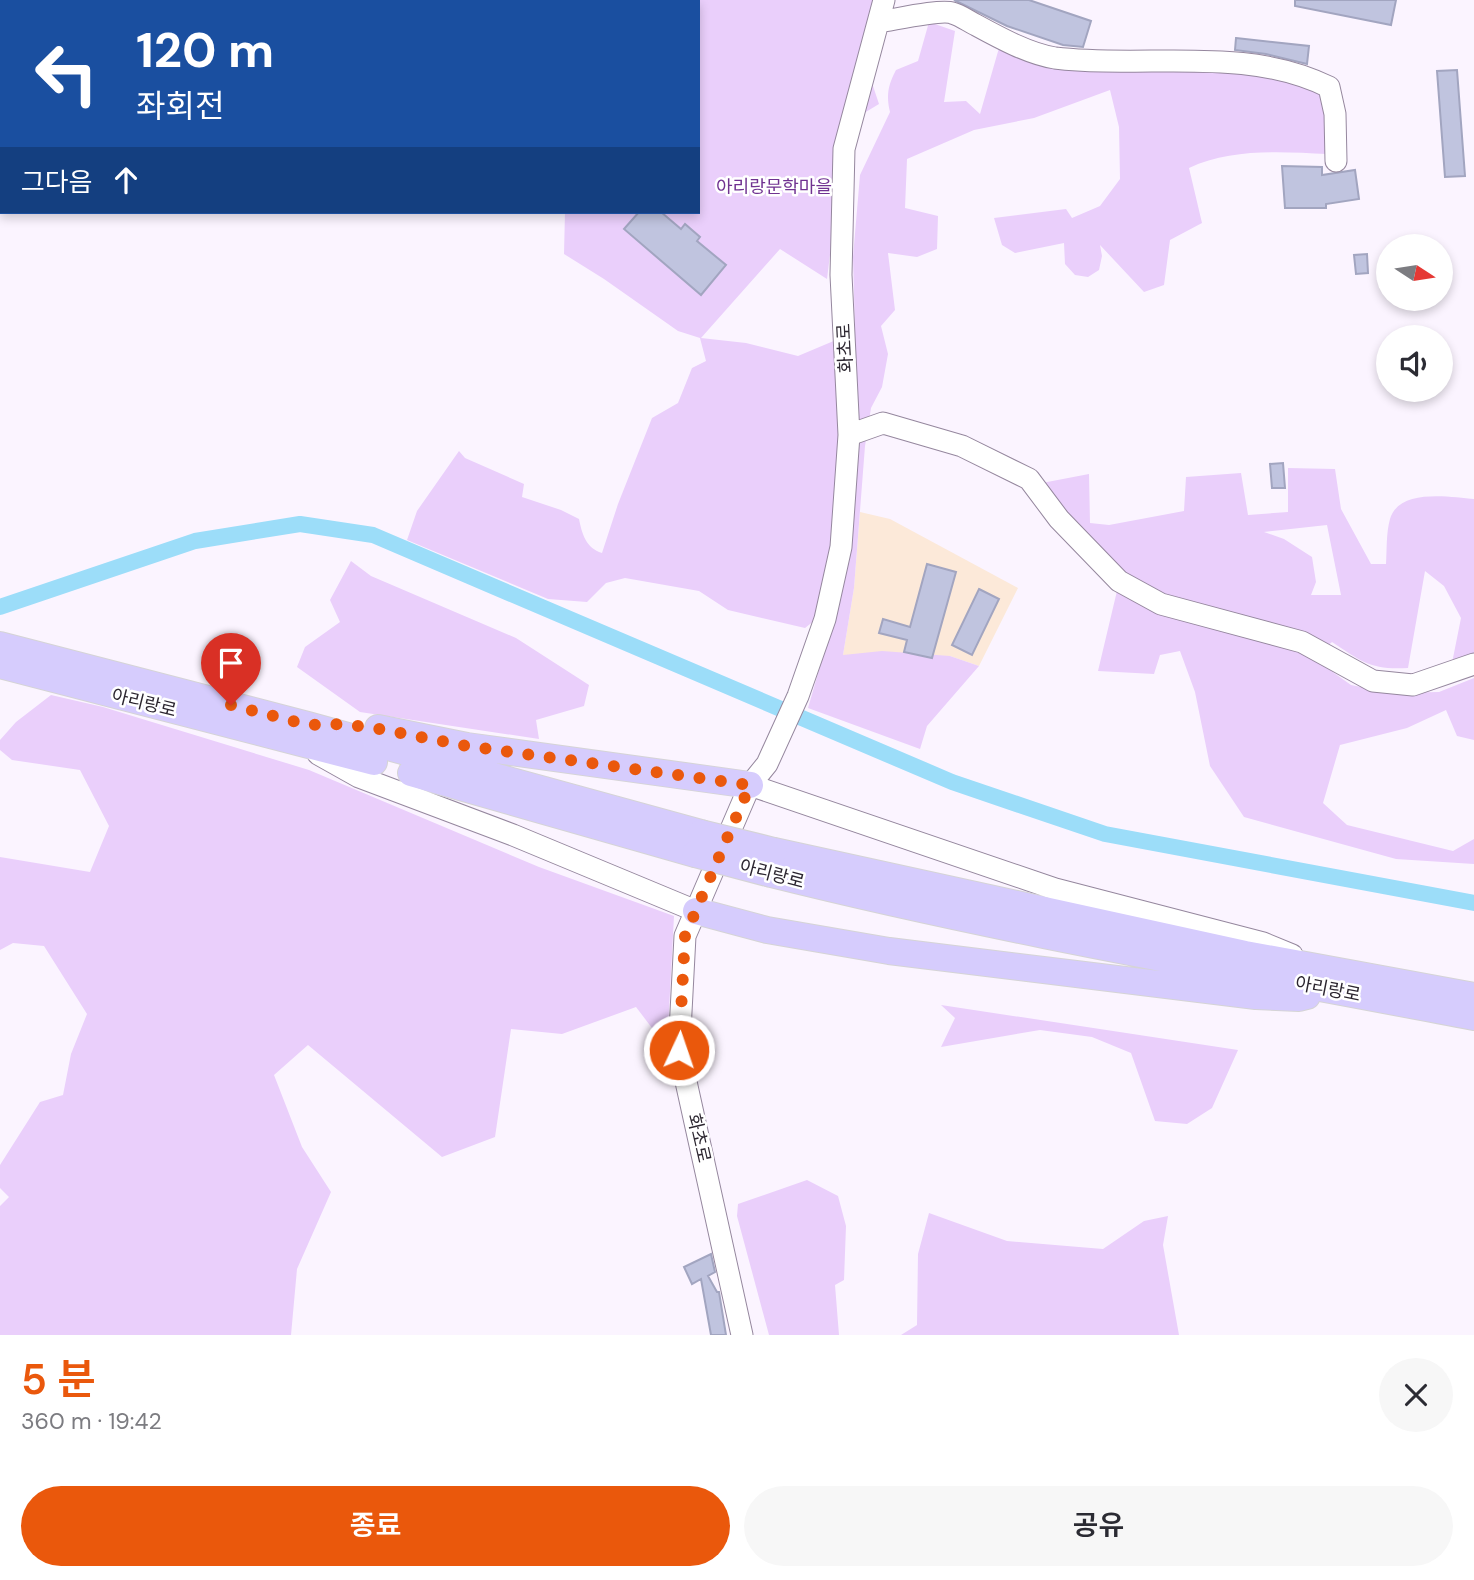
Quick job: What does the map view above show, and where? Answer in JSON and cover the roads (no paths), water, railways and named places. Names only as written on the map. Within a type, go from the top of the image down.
[{"type":"main road","name":"아리랑로","points":[[0,645],[303,734],[698,844],[773,862],[877,901],[1328,979],[1474,996]]},
{"type":"main road","name":"아리랑로","points":[[0,666],[303,734]]},
{"type":"main road","points":[[303,734],[343,724],[467,746],[750,785]]},
{"type":"main road","points":[[696,911],[767,930],[889,951],[1256,996],[1300,998],[1328,979]]},
{"type":"main road","name":"아리랑로","points":[[1328,979],[1474,1017]]},
{"type":"street","name":"화초로","points":[[742,1335],[679,1050],[685,936],[750,785],[766,764],[798,696],[825,619],[841,547],[849,435],[841,275],[844,149],[884,0]]},
{"type":"street","points":[[878,22],[951,12],[1003,40],[1051,57],[1117,62],[1193,59],[1220,61],[1310,78],[1329,87],[1335,114],[1336,161]]},
{"type":"street","points":[[849,435],[883,423],[961,446],[1029,479],[1059,519],[1119,581],[1161,604],[1301,642],[1373,681],[1413,685],[1474,664]]},
{"type":"street","points":[[303,734],[359,777],[513,835],[696,911]]},
{"type":"street","points":[[750,785],[1055,889],[1263,943],[1328,979]]},
{"type":"waterway","points":[[0,607],[195,541],[300,524],[373,535],[952,782],[1105,834],[1474,903]]},
{"type":"park label","name":"아리랑문학마을","points":[[774,187]]}]
